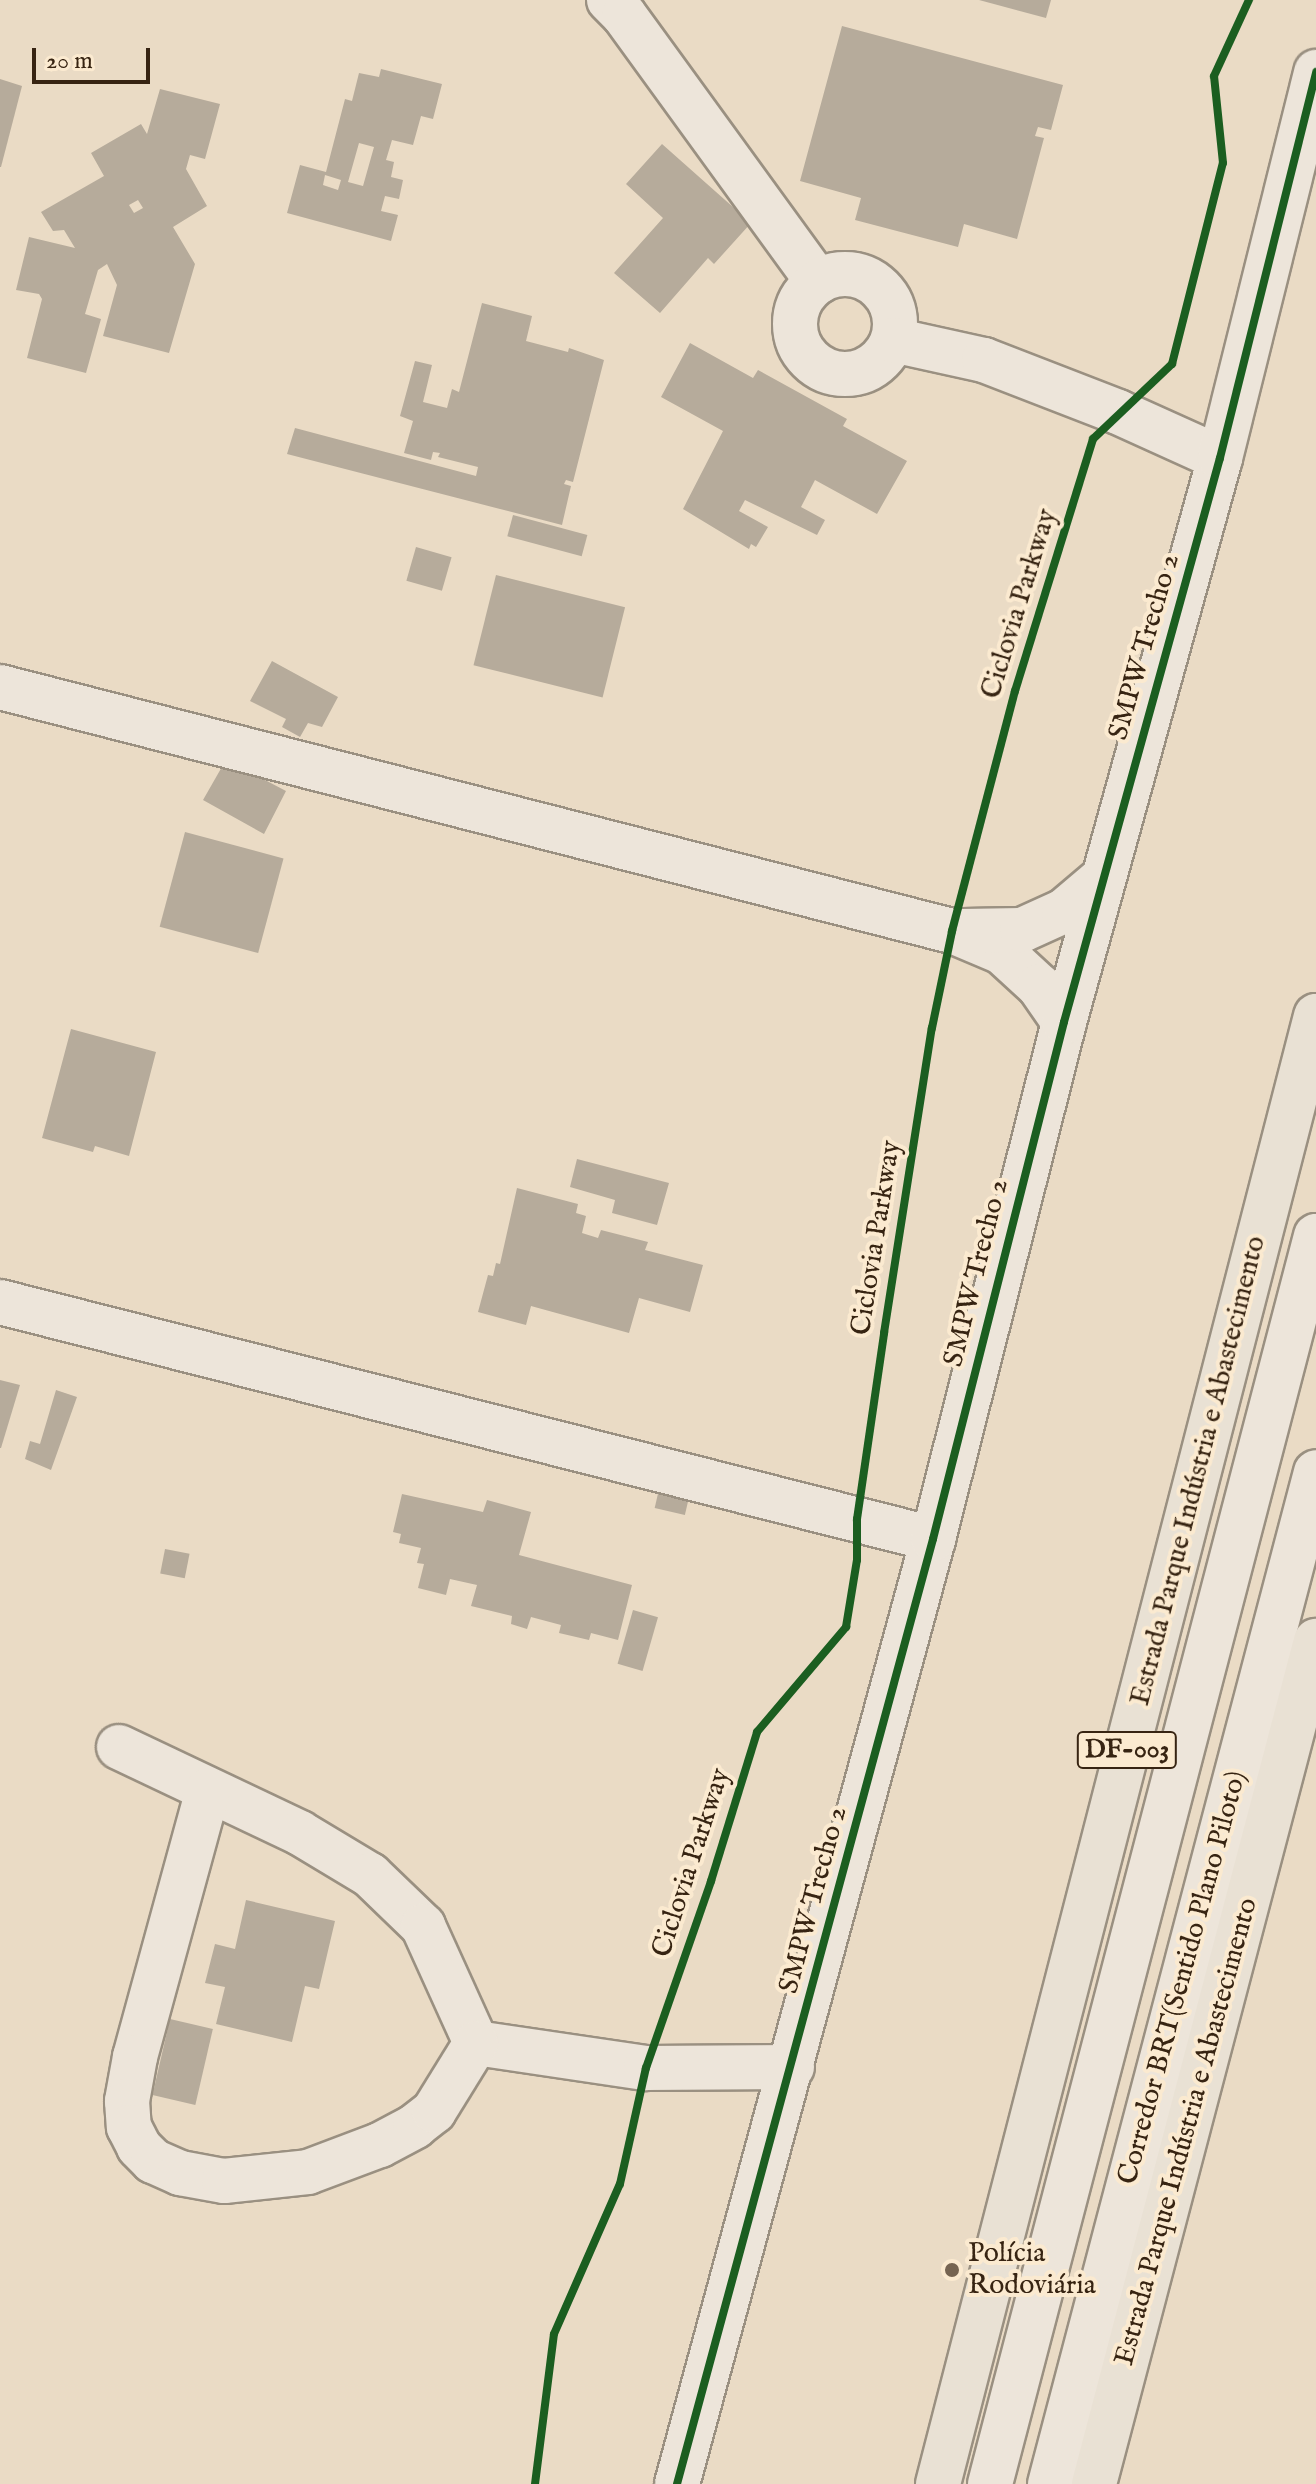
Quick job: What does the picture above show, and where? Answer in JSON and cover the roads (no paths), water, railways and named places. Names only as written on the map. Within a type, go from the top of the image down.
[{"type":"highway","name":"Estrada Parque Indústria e Abastecimento","points":[[938,2484],[1316,1016]]},
{"type":"highway","name":"Estrada Parque Indústria e Abastecimento","points":[[1094,2484],[1316,1641]]},
{"type":"street","points":[[609,0],[624,15],[818,282]]},
{"type":"street","name":"SMPW Trecho 2","points":[[677,2484],[933,1539],[1064,1022],[1220,458],[1316,72]]},
{"type":"street","points":[[834,275],[868,279],[882,291],[891,305],[896,322],[893,340],[885,355],[872,367],[856,373],[838,374],[814,364],[798,344],[794,327],[797,309],[805,294],[818,282],[834,275]]},
{"type":"street","points":[[893,340],[984,360],[1118,412],[1220,458]]},
{"type":"street","points":[[0,687],[952,931],[1002,952],[1039,986],[1064,1022]]},
{"type":"street","points":[[952,931],[1022,930],[1064,911],[1103,878]]},
{"type":"street","points":[[990,2484],[1316,1236]]},
{"type":"street","points":[[0,1302],[933,1539]]},
{"type":"street","name":"Corredor BRT(Sentido Plano Piloto)","points":[[1050,2484],[1316,1472]]},
{"type":"street","points":[[119,1747],[300,1833],[370,1875],[423,1926],[476,2043]]},
{"type":"street","points":[[208,1790],[135,2057],[127,2101],[129,2127],[139,2147],[153,2161],[180,2173],[224,2181],[308,2172],[380,2145],[415,2126],[434,2111],[476,2043]]},
{"type":"street","points":[[476,2043],[646,2068],[792,2067]]},
{"type":"place","name":"Polícia Rodoviária","points":[[952,2270]]}]
